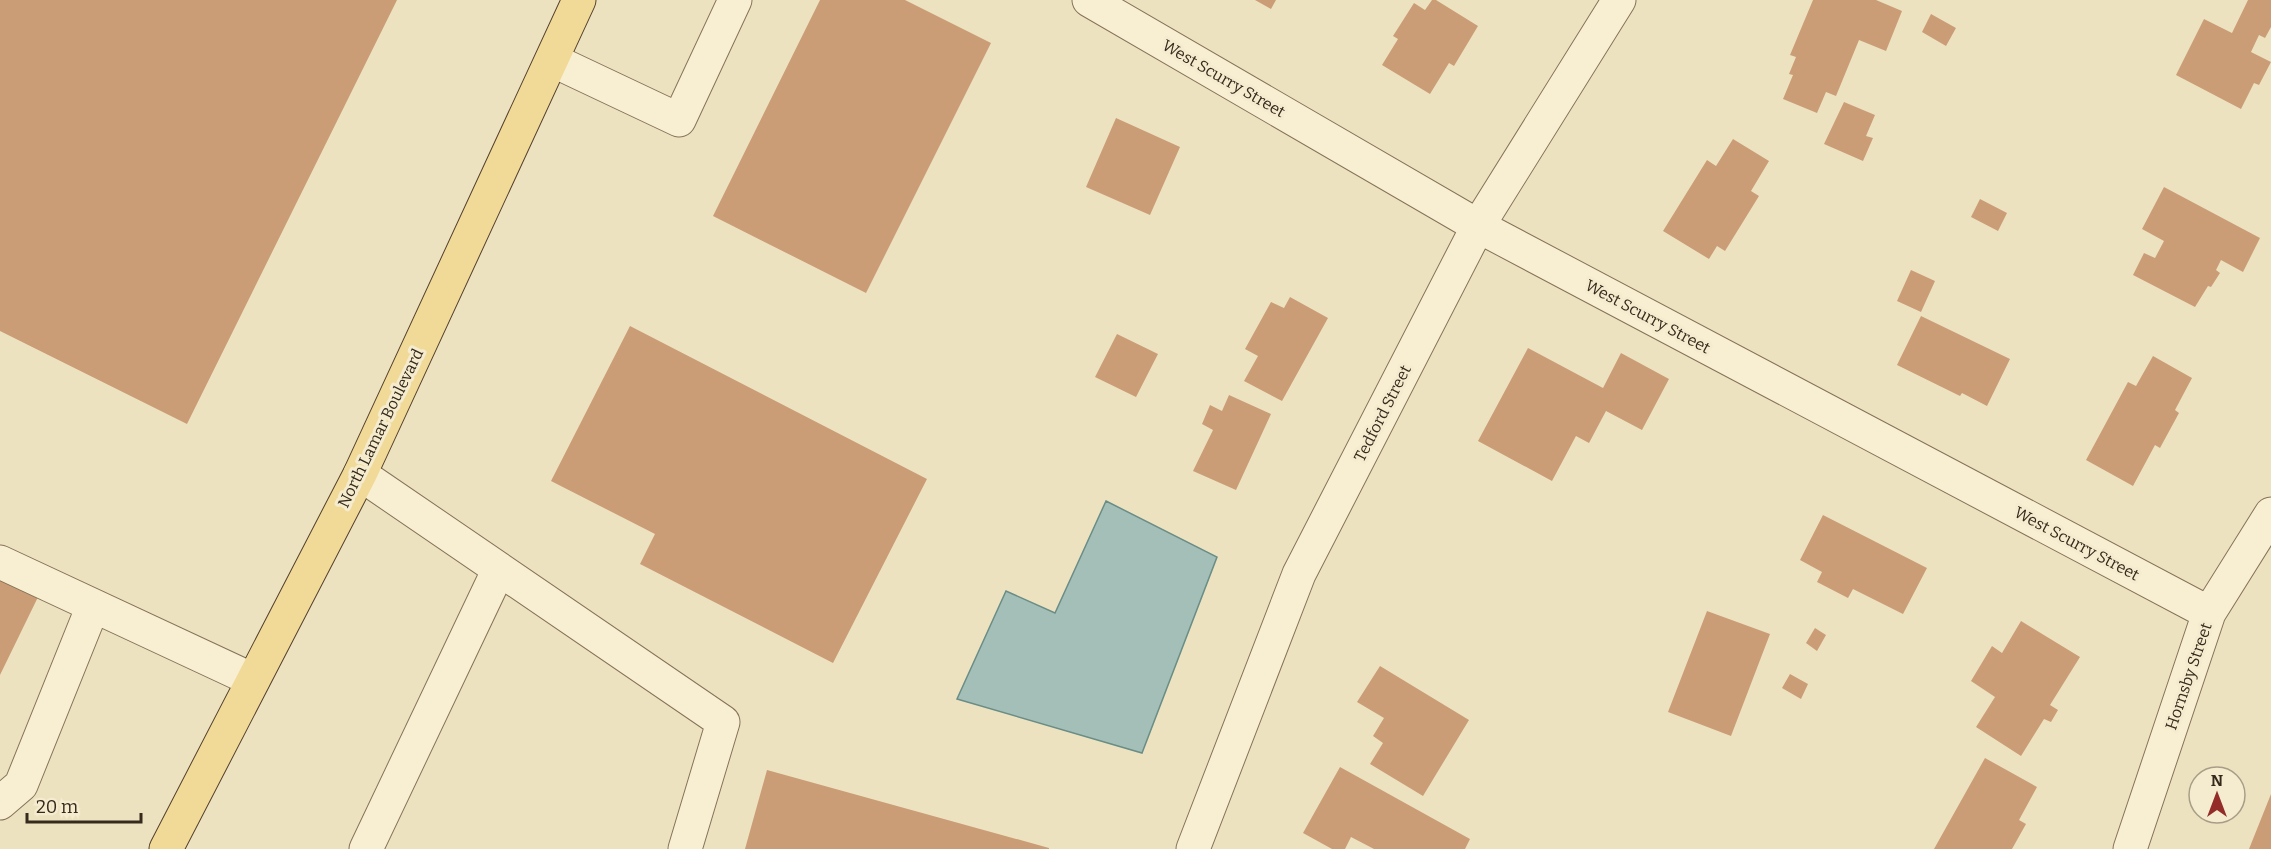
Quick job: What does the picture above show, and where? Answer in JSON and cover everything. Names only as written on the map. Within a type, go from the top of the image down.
[{"type":"main road","name":"North Lamar Boulevard","points":[[166,849],[360,474],[579,0]]},
{"type":"street","points":[[552,60],[679,120],[735,0]]},
{"type":"street","name":"Tedford Street","points":[[1194,849],[1299,574],[1478,226],[1618,0]]},
{"type":"street","name":"West Scurry Street","points":[[1091,2],[1478,226],[2209,613]]},
{"type":"street","points":[[360,474],[723,722],[685,849]]},
{"type":"street","name":"Hornsby Street","points":[[2130,849],[2209,613],[2271,514]]},
{"type":"street","points":[[0,562],[253,680]]},
{"type":"street","points":[[366,849],[499,568]]},
{"type":"street","points":[[0,803],[21,785],[93,606]]},
{"type":"water","points":[[1106,501],[1217,557],[1142,753],[957,699],[1006,591],[1055,613]]},
{"type":"building","points":[[0,0],[397,0],[187,424],[0,331]]},
{"type":"building","points":[[820,0],[905,0],[991,43],[866,293],[713,216]]},
{"type":"building","points":[[1255,0],[1276,0],[1271,9]]},
{"type":"building","points":[[1432,0],[1436,0],[1478,26],[1454,66],[1449,63],[1430,94],[1382,65],[1398,39],[1393,36],[1414,3],[1425,10]]},
{"type":"building","points":[[1813,0],[1876,0],[1902,11],[1886,51],[1859,40],[1836,96],[1826,92],[1817,113],[1783,99],[1793,75],[1789,74],[1796,57],[1790,55]]},
{"type":"building","points":[[2248,0],[2271,0],[2271,27],[2265,38],[2259,35],[2251,52],[2271,62],[2259,85],[2254,83],[2241,109],[2176,75],[2204,19],[2232,33]]},
{"type":"building","points":[[1931,14],[1956,28],[1946,46],[1922,32]]},
{"type":"building","points":[[1844,102],[1875,115],[1866,136],[1873,138],[1863,161],[1824,144]]},
{"type":"building","points":[[1116,118],[1180,147],[1150,215],[1086,187]]},
{"type":"building","points":[[1733,139],[1769,161],[1751,191],[1759,196],[1725,251],[1717,246],[1709,259],[1663,231],[1707,160],[1716,166]]},
{"type":"building","points":[[2164,187],[2260,238],[2243,272],[2221,260],[2216,270],[2220,273],[2211,287],[2208,286],[2195,307],[2133,275],[2144,253],[2155,258],[2164,241],[2142,229]]},
{"type":"building","points":[[1980,199],[2007,213],[1998,231],[1971,217]]},
{"type":"building","points":[[1911,270],[1935,281],[1921,312],[1897,301]]},
{"type":"building","points":[[1290,297],[1328,318],[1282,401],[1244,381],[1258,356],[1245,349],[1271,302],[1284,308]]},
{"type":"building","points":[[1921,316],[2010,359],[1987,406],[1962,393],[1960,396],[1897,365]]},
{"type":"building","points":[[630,326],[927,479],[833,663],[640,564],[655,534],[551,481]]},
{"type":"building","points":[[1117,334],[1158,354],[1136,397],[1095,377]]},
{"type":"building","points":[[1528,348],[1603,388],[1621,353],[1669,379],[1642,430],[1606,411],[1589,443],[1576,436],[1552,481],[1478,441]]},
{"type":"building","points":[[2153,356],[2192,378],[2175,410],[2179,413],[2160,448],[2155,445],[2133,486],[2086,460],[2128,382],[2136,386]]},
{"type":"building","points":[[1229,395],[1271,414],[1236,490],[1193,471],[1213,430],[1202,424],[1210,405],[1222,411]]},
{"type":"building","points":[[1823,515],[1927,568],[1903,614],[1853,589],[1848,598],[1817,582],[1822,572],[1800,560]]},
{"type":"building","points":[[0,576],[39,595],[0,675]]},
{"type":"building","points":[[1707,611],[1770,634],[1731,736],[1668,712]]},
{"type":"building","points":[[2021,621],[2080,657],[2050,705],[2058,710],[2051,722],[2044,719],[2021,756],[1976,727],[1995,697],[1971,681],[1992,646],[2002,653]]},
{"type":"building","points":[[1815,628],[1826,635],[1817,651],[1806,643]]},
{"type":"building","points":[[1380,666],[1469,720],[1423,796],[1370,764],[1383,743],[1373,736],[1384,718],[1357,702]]},
{"type":"building","points":[[1790,674],[1808,684],[1801,699],[1782,688]]},
{"type":"building","points":[[1985,758],[2037,787],[2019,820],[2026,824],[2012,849],[1934,849]]},
{"type":"building","points":[[1340,767],[1470,839],[1465,849],[1374,849],[1351,837],[1345,849],[1332,849],[1303,833]]},
{"type":"building","points":[[767,770],[1049,848],[1049,849],[745,849]]},
{"type":"building","points":[[2271,794],[2271,849],[2249,849]]}]
